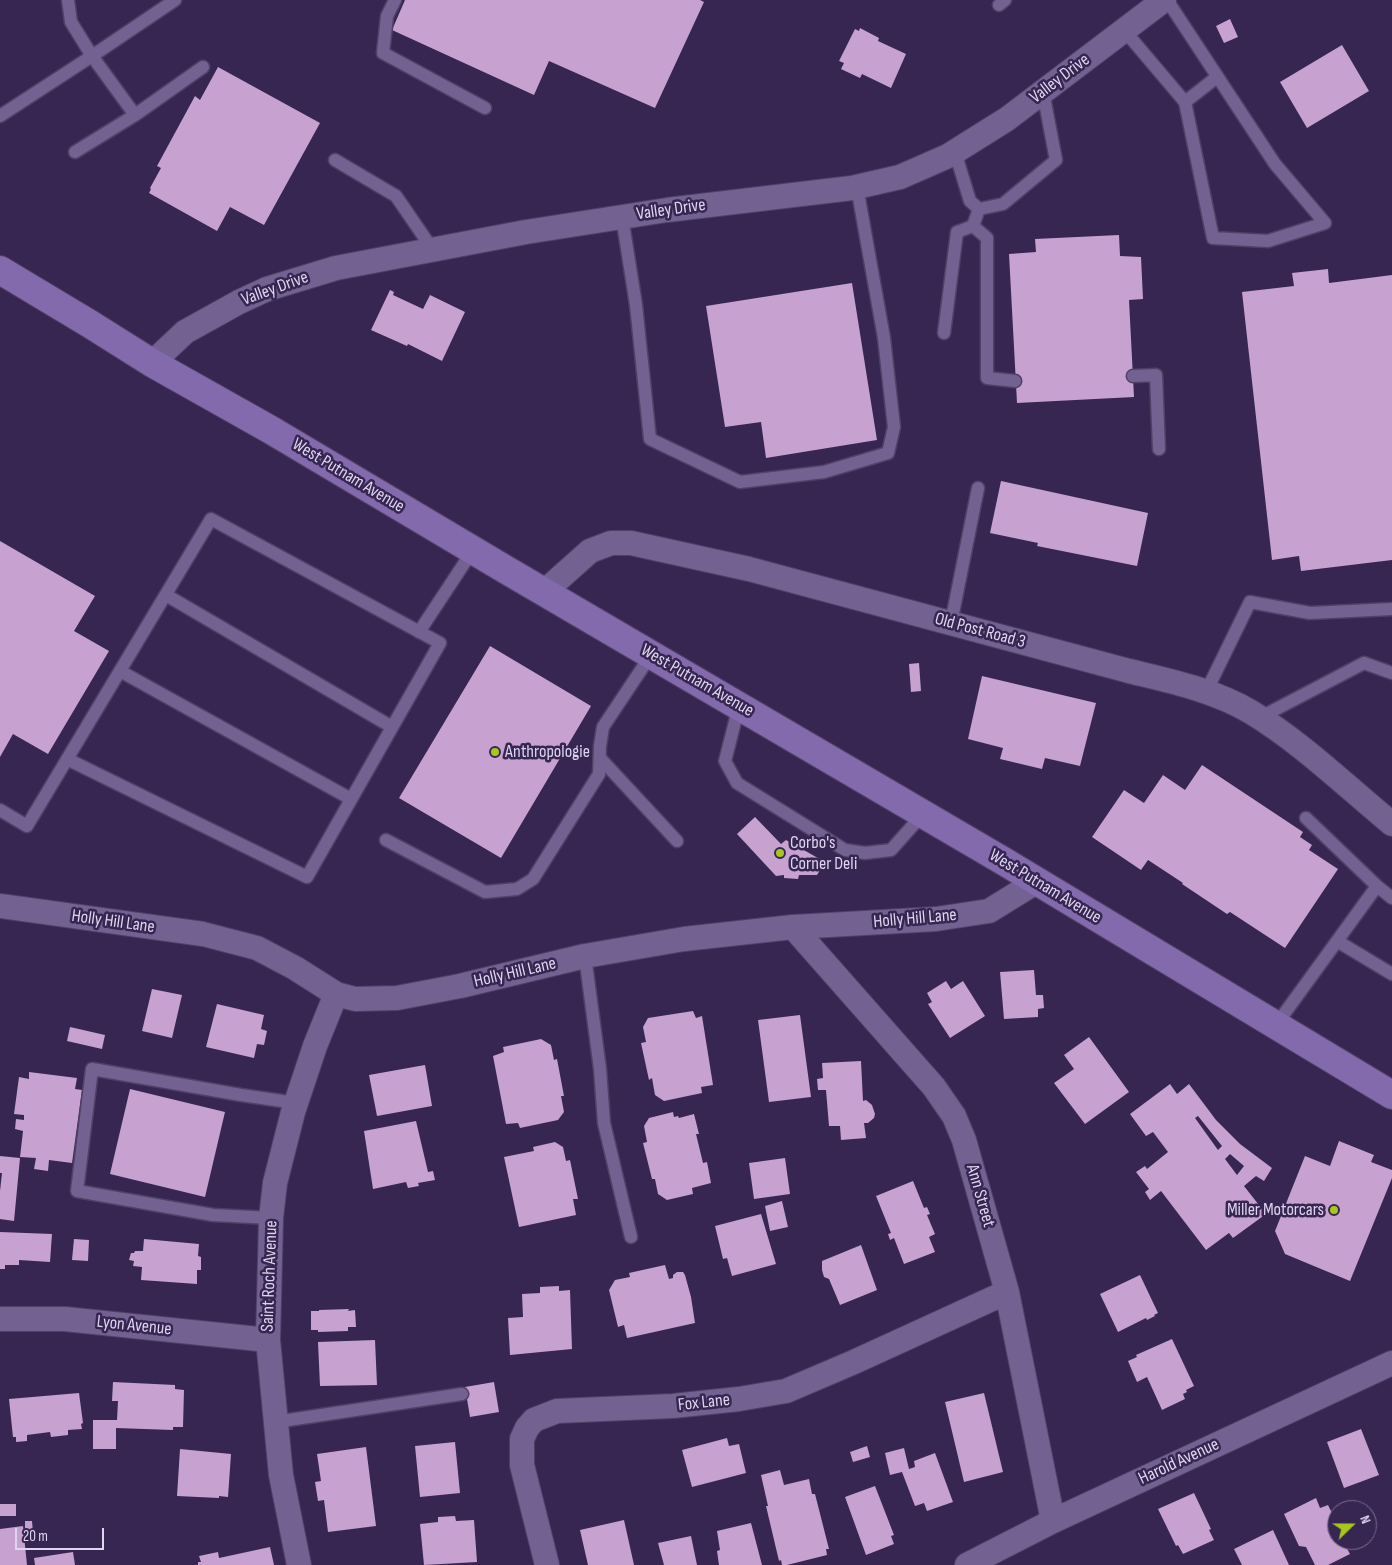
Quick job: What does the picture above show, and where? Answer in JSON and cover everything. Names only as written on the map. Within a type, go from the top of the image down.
[{"type":"main road","name":"West Putnam Avenue","points":[[0,270],[152,363],[272,430],[923,814],[1392,1095]]},
{"type":"street","name":"Valley Drive","points":[[152,363],[185,332],[239,302],[267,289],[336,268],[526,232],[667,210],[857,187],[900,177],[955,152],[1008,119],[1165,0]]},
{"type":"street","name":"Old Post Road 3","points":[[544,592],[590,550],[611,543],[630,543],[749,569],[1185,684],[1221,697],[1251,712],[1290,738],[1392,824]]},
{"type":"street","name":"Holly Hill Lane","points":[[0,906],[203,934],[257,948],[295,968],[336,994],[355,999],[397,998],[460,986],[584,956],[684,939],[793,926],[936,919],[989,911],[1036,882]]},
{"type":"street","name":"Ann Street","points":[[793,926],[934,1087],[954,1116],[964,1140],[1007,1292],[1053,1521]]},
{"type":"street","name":"Saint Roch Avenue","points":[[299,1565],[281,1475],[268,1340],[271,1218],[275,1183],[296,1103],[336,994]]},
{"type":"street","name":"Fox Lane","points":[[547,1565],[522,1465],[522,1439],[527,1428],[534,1420],[557,1411],[673,1406],[739,1399],[786,1390],[854,1362],[1007,1292]]},
{"type":"street","name":"Lyon Avenue","points":[[0,1319],[65,1319],[268,1340]]},
{"type":"street","name":"Harold Avenue","points":[[967,1565],[1053,1521],[1392,1363]]},
{"type":"lane","points":[[68,0],[71,22],[92,56],[135,115]]},
{"type":"lane","points":[[0,116],[175,0]]},
{"type":"lane","points":[[395,0],[387,16],[383,53],[485,108]]},
{"type":"lane","points":[[1124,30],[1185,102],[1213,238],[1268,241],[1325,223],[1275,164],[1165,0]]},
{"type":"lane","points":[[75,152],[135,115],[202,67]]},
{"type":"lane","points":[[1185,102],[1217,77]]},
{"type":"lane","points":[[955,152],[970,202],[979,209],[1003,204],[1056,160],[1043,92]]},
{"type":"lane","points":[[335,160],[396,196],[433,250]]},
{"type":"lane","points":[[622,217],[636,305],[650,439],[740,482],[824,472],[888,453],[894,427],[884,338],[857,187]]},
{"type":"lane","points":[[973,226],[979,209]]},
{"type":"lane","points":[[944,333],[957,232],[973,226]]},
{"type":"lane","points":[[973,226],[987,238],[987,378],[1015,381]]},
{"type":"lane","points":[[1133,376],[1156,374],[1159,449]]},
{"type":"lane","points":[[951,623],[978,488]]},
{"type":"lane","points":[[0,810],[27,826],[67,759],[166,595],[211,519],[440,644],[307,877],[67,759]]},
{"type":"lane","points":[[419,632],[473,550]]},
{"type":"lane","points":[[166,595],[392,727]]},
{"type":"lane","points":[[1206,692],[1250,602],[1310,613],[1392,609]]},
{"type":"lane","points":[[386,840],[486,892],[518,889],[534,879],[599,774],[603,727],[651,655]]},
{"type":"lane","points":[[1260,718],[1364,662],[1392,673]]},
{"type":"lane","points":[[120,671],[351,799]]},
{"type":"lane","points":[[739,706],[725,761],[737,784],[845,850],[865,853],[891,850],[923,814]]},
{"type":"lane","points":[[600,758],[677,840]]},
{"type":"lane","points":[[1306,818],[1392,898]]},
{"type":"lane","points":[[1276,1026],[1377,886]]},
{"type":"lane","points":[[1337,941],[1392,974]]},
{"type":"lane","points":[[584,956],[600,1069],[604,1123],[631,1237]]},
{"type":"lane","points":[[271,1218],[212,1215],[77,1191],[92,1069],[296,1103]]},
{"type":"lane","points":[[275,1422],[462,1394]]},
{"type":"building","points":[[405,0],[700,0],[704,2],[655,108],[549,61],[534,95],[392,30]]},
{"type":"building","points":[[1230,19],[1238,37],[1224,43],[1216,26]]},
{"type":"building","points":[[860,28],[879,38],[878,41],[906,54],[891,88],[862,74],[860,78],[841,69],[844,63],[839,61],[855,29],[859,31]]},
{"type":"building","points":[[1342,45],[1369,91],[1307,128],[1280,82]]},
{"type":"building","points":[[218,67],[320,123],[264,225],[230,207],[217,231],[149,193],[161,168],[157,166],[195,96],[200,100]]},
{"type":"building","points":[[1119,235],[1120,256],[1141,257],[1143,299],[1129,300],[1134,397],[1017,403],[1009,254],[1036,252],[1035,239]]},
{"type":"building","points":[[1328,269],[1329,283],[1392,275],[1392,560],[1301,571],[1299,556],[1272,560],[1242,292],[1294,286],[1292,273]]},
{"type":"building","points":[[852,283],[877,440],[766,458],[761,422],[725,427],[706,306]]},
{"type":"building","points":[[390,290],[394,292],[393,295],[423,309],[430,295],[465,312],[442,361],[408,344],[407,346],[371,330]]},
{"type":"building","points":[[1001,481],[1148,513],[1137,566],[1037,546],[1038,543],[990,533]]},
{"type":"building","points":[[0,541],[95,596],[74,631],[109,651],[48,754],[13,734],[0,757]]},
{"type":"building","points":[[490,646],[591,706],[501,858],[399,798]]},
{"type":"building","points":[[919,663],[921,691],[911,692],[909,664]]},
{"type":"building","points":[[982,676],[1096,703],[1080,766],[1045,758],[1042,769],[1000,759],[1003,748],[968,739]]},
{"type":"building","points":[[1202,765],[1303,832],[1300,837],[1312,845],[1309,850],[1338,869],[1285,948],[1230,912],[1227,914],[1148,860],[1141,870],[1092,837],[1124,790],[1144,803],[1163,775],[1185,790]]},
{"type":"building","points":[[755,817],[781,844],[786,840],[825,862],[817,875],[799,875],[798,879],[784,878],[784,875],[776,876],[737,834]]},
{"type":"building","points":[[1034,970],[1036,995],[1043,995],[1044,1008],[1038,1009],[1038,1017],[1004,1019],[1000,972]]},
{"type":"building","points":[[946,981],[951,989],[963,981],[985,1016],[950,1038],[928,1004],[932,1002],[927,993]]},
{"type":"building","points":[[152,989],[182,995],[172,1038],[142,1031]]},
{"type":"building","points":[[217,1004],[264,1015],[261,1029],[267,1031],[264,1045],[257,1044],[254,1058],[206,1047]]},
{"type":"building","points":[[693,1011],[696,1018],[702,1016],[713,1085],[701,1087],[702,1093],[664,1101],[655,1095],[652,1078],[649,1080],[641,1043],[646,1042],[643,1027],[648,1018]]},
{"type":"building","points":[[800,1015],[811,1097],[769,1102],[758,1020]]},
{"type":"building","points":[[70,1027],[105,1035],[102,1049],[67,1041]]},
{"type":"building","points":[[1089,1037],[1129,1092],[1085,1124],[1054,1083],[1074,1069],[1064,1055]]},
{"type":"building","points":[[541,1039],[551,1045],[554,1060],[557,1059],[564,1096],[561,1096],[564,1112],[558,1120],[520,1128],[518,1123],[506,1124],[493,1056],[504,1052],[503,1047]]},
{"type":"building","points":[[861,1061],[863,1101],[866,1100],[872,1105],[875,1114],[874,1118],[868,1123],[864,1123],[866,1138],[841,1140],[840,1126],[829,1126],[826,1090],[818,1090],[817,1079],[823,1078],[822,1063]]},
{"type":"building","points":[[425,1065],[432,1106],[377,1116],[369,1075]]},
{"type":"building","points":[[29,1072],[77,1078],[75,1089],[82,1090],[72,1163],[49,1160],[48,1171],[34,1169],[36,1158],[20,1157],[23,1131],[15,1129],[16,1119],[24,1120],[24,1115],[14,1114],[19,1077],[29,1079]]},
{"type":"building","points":[[1170,1084],[1177,1094],[1189,1084],[1216,1120],[1240,1144],[1272,1168],[1264,1181],[1256,1176],[1244,1186],[1266,1214],[1233,1238],[1229,1233],[1206,1250],[1161,1191],[1150,1200],[1145,1192],[1149,1189],[1136,1172],[1145,1166],[1147,1169],[1168,1152],[1153,1132],[1146,1136],[1130,1114]],"holes":[[[1198,1116],[1222,1146],[1218,1150],[1195,1118]],[[1230,1154],[1244,1166],[1237,1175],[1225,1159]]]},
{"type":"building","points":[[130,1089],[225,1112],[205,1197],[110,1174]]},
{"type":"building","points":[[673,1112],[674,1117],[678,1116],[679,1118],[694,1114],[699,1134],[696,1134],[703,1163],[707,1162],[711,1183],[692,1188],[693,1194],[667,1200],[658,1194],[655,1179],[652,1179],[643,1143],[647,1142],[644,1126],[649,1118]]},
{"type":"building","points":[[416,1121],[428,1172],[433,1171],[435,1180],[418,1183],[419,1186],[408,1188],[406,1182],[373,1189],[364,1131]]},
{"type":"building","points":[[1339,1141],[1374,1155],[1371,1162],[1392,1170],[1392,1178],[1350,1281],[1285,1254],[1275,1231],[1305,1156],[1330,1166]]},
{"type":"building","points":[[555,1142],[563,1147],[566,1161],[570,1160],[578,1199],[573,1199],[576,1215],[519,1227],[504,1157],[534,1151],[533,1147]]},
{"type":"building","points":[[0,1156],[20,1158],[14,1221],[0,1219],[2,1173],[0,1173]]},
{"type":"building","points":[[785,1158],[790,1194],[754,1199],[749,1163]]},
{"type":"building","points":[[913,1181],[924,1208],[927,1207],[930,1214],[927,1215],[935,1234],[929,1237],[935,1252],[904,1264],[894,1238],[890,1240],[888,1234],[891,1233],[876,1196]]},
{"type":"building","points":[[782,1201],[788,1227],[770,1231],[765,1206]]},
{"type":"building","points":[[761,1214],[776,1264],[732,1276],[727,1258],[723,1259],[715,1226]]},
{"type":"building","points":[[0,1232],[52,1234],[50,1262],[19,1260],[19,1265],[5,1265],[5,1269],[0,1269]]},
{"type":"building","points":[[74,1239],[89,1240],[88,1261],[72,1260]]},
{"type":"building","points":[[144,1239],[199,1244],[198,1256],[201,1257],[201,1270],[197,1270],[197,1284],[141,1280],[142,1267],[133,1266],[134,1261],[129,1260],[131,1253],[143,1251]]},
{"type":"building","points":[[861,1245],[877,1290],[840,1305],[829,1279],[824,1277],[822,1261]]},
{"type":"building","points":[[665,1265],[669,1279],[673,1278],[673,1275],[677,1272],[683,1272],[685,1275],[695,1323],[627,1338],[624,1325],[618,1327],[609,1290],[615,1280],[630,1277],[629,1273]]},
{"type":"building","points":[[1140,1275],[1158,1313],[1147,1320],[1146,1318],[1118,1332],[1100,1294]]},
{"type":"building","points":[[559,1286],[559,1291],[570,1290],[572,1349],[510,1355],[508,1318],[523,1317],[522,1294],[540,1293],[540,1287]]},
{"type":"building","points":[[349,1309],[348,1311],[355,1310],[356,1327],[348,1327],[348,1331],[318,1332],[318,1330],[311,1330],[311,1311]]},
{"type":"building","points":[[1172,1339],[1194,1386],[1183,1394],[1185,1399],[1162,1410],[1147,1377],[1137,1382],[1128,1361],[1137,1357],[1136,1355]]},
{"type":"building","points":[[375,1340],[377,1385],[320,1386],[318,1342]]},
{"type":"building","points":[[113,1382],[175,1385],[175,1389],[184,1390],[183,1427],[173,1427],[173,1430],[116,1428],[116,1449],[93,1449],[93,1420],[117,1420],[118,1401],[112,1401]]},
{"type":"building","points":[[494,1382],[499,1412],[470,1417],[465,1387]]},
{"type":"building","points":[[79,1393],[82,1429],[68,1430],[68,1435],[51,1437],[50,1432],[27,1435],[27,1441],[16,1442],[16,1437],[13,1437],[9,1399]]},
{"type":"building","points":[[984,1393],[1003,1472],[964,1482],[945,1402]]},
{"type":"building","points":[[1361,1429],[1379,1475],[1344,1488],[1327,1442]]},
{"type":"building","points":[[727,1438],[729,1446],[739,1444],[746,1473],[692,1487],[682,1450]]},
{"type":"building","points":[[455,1442],[460,1493],[420,1497],[415,1446]]},
{"type":"building","points":[[867,1446],[870,1457],[853,1462],[850,1452]]},
{"type":"building","points":[[366,1447],[376,1526],[328,1532],[324,1500],[318,1501],[315,1482],[321,1481],[317,1454]]},
{"type":"building","points":[[904,1448],[909,1469],[915,1467],[914,1461],[935,1453],[953,1502],[927,1511],[924,1503],[915,1506],[902,1472],[890,1475],[885,1453]]},
{"type":"building","points":[[180,1449],[231,1454],[228,1497],[177,1496]]},
{"type":"building","points":[[780,1470],[784,1485],[809,1479],[812,1494],[815,1494],[829,1549],[826,1549],[827,1555],[787,1565],[782,1565],[781,1560],[779,1561],[761,1475]]},
{"type":"building","points":[[875,1486],[894,1535],[891,1536],[894,1544],[866,1555],[845,1497]]},
{"type":"building","points":[[1194,1493],[1211,1529],[1209,1530],[1214,1540],[1183,1554],[1178,1545],[1176,1546],[1158,1509]]},
{"type":"building","points":[[1316,1498],[1320,1508],[1327,1505],[1327,1550],[1348,1550],[1350,1554],[1328,1565],[1315,1565],[1306,1547],[1299,1546],[1284,1514]]},
{"type":"building","points":[[0,1504],[16,1504],[16,1516],[0,1516]]},
{"type":"building","points":[[455,1516],[456,1521],[474,1520],[477,1562],[424,1565],[420,1524],[438,1522],[438,1517]]},
{"type":"building","points":[[624,1520],[634,1565],[588,1565],[580,1530]]},
{"type":"building","points":[[25,1521],[32,1521],[33,1533],[25,1534]]},
{"type":"building","points":[[751,1523],[762,1565],[719,1565],[717,1551],[720,1550],[717,1531]]},
{"type":"building","points":[[23,1526],[27,1565],[0,1565],[0,1529]]},
{"type":"building","points":[[1273,1530],[1289,1565],[1242,1565],[1234,1549]]},
{"type":"building","points":[[691,1536],[697,1565],[664,1565],[658,1543]]},
{"type":"building","points":[[270,1547],[274,1565],[198,1565],[198,1562],[201,1562],[199,1556],[218,1552],[219,1558]]},
{"type":"building","points":[[73,1552],[75,1565],[35,1565],[34,1558]]},
{"type":"place","name":"Anthropologie","points":[[495,752]]},
{"type":"place","name":"Corbo's Corner Deli","points":[[780,853]]},
{"type":"place","name":"Miller Motorcars","points":[[1334,1210]]}]
